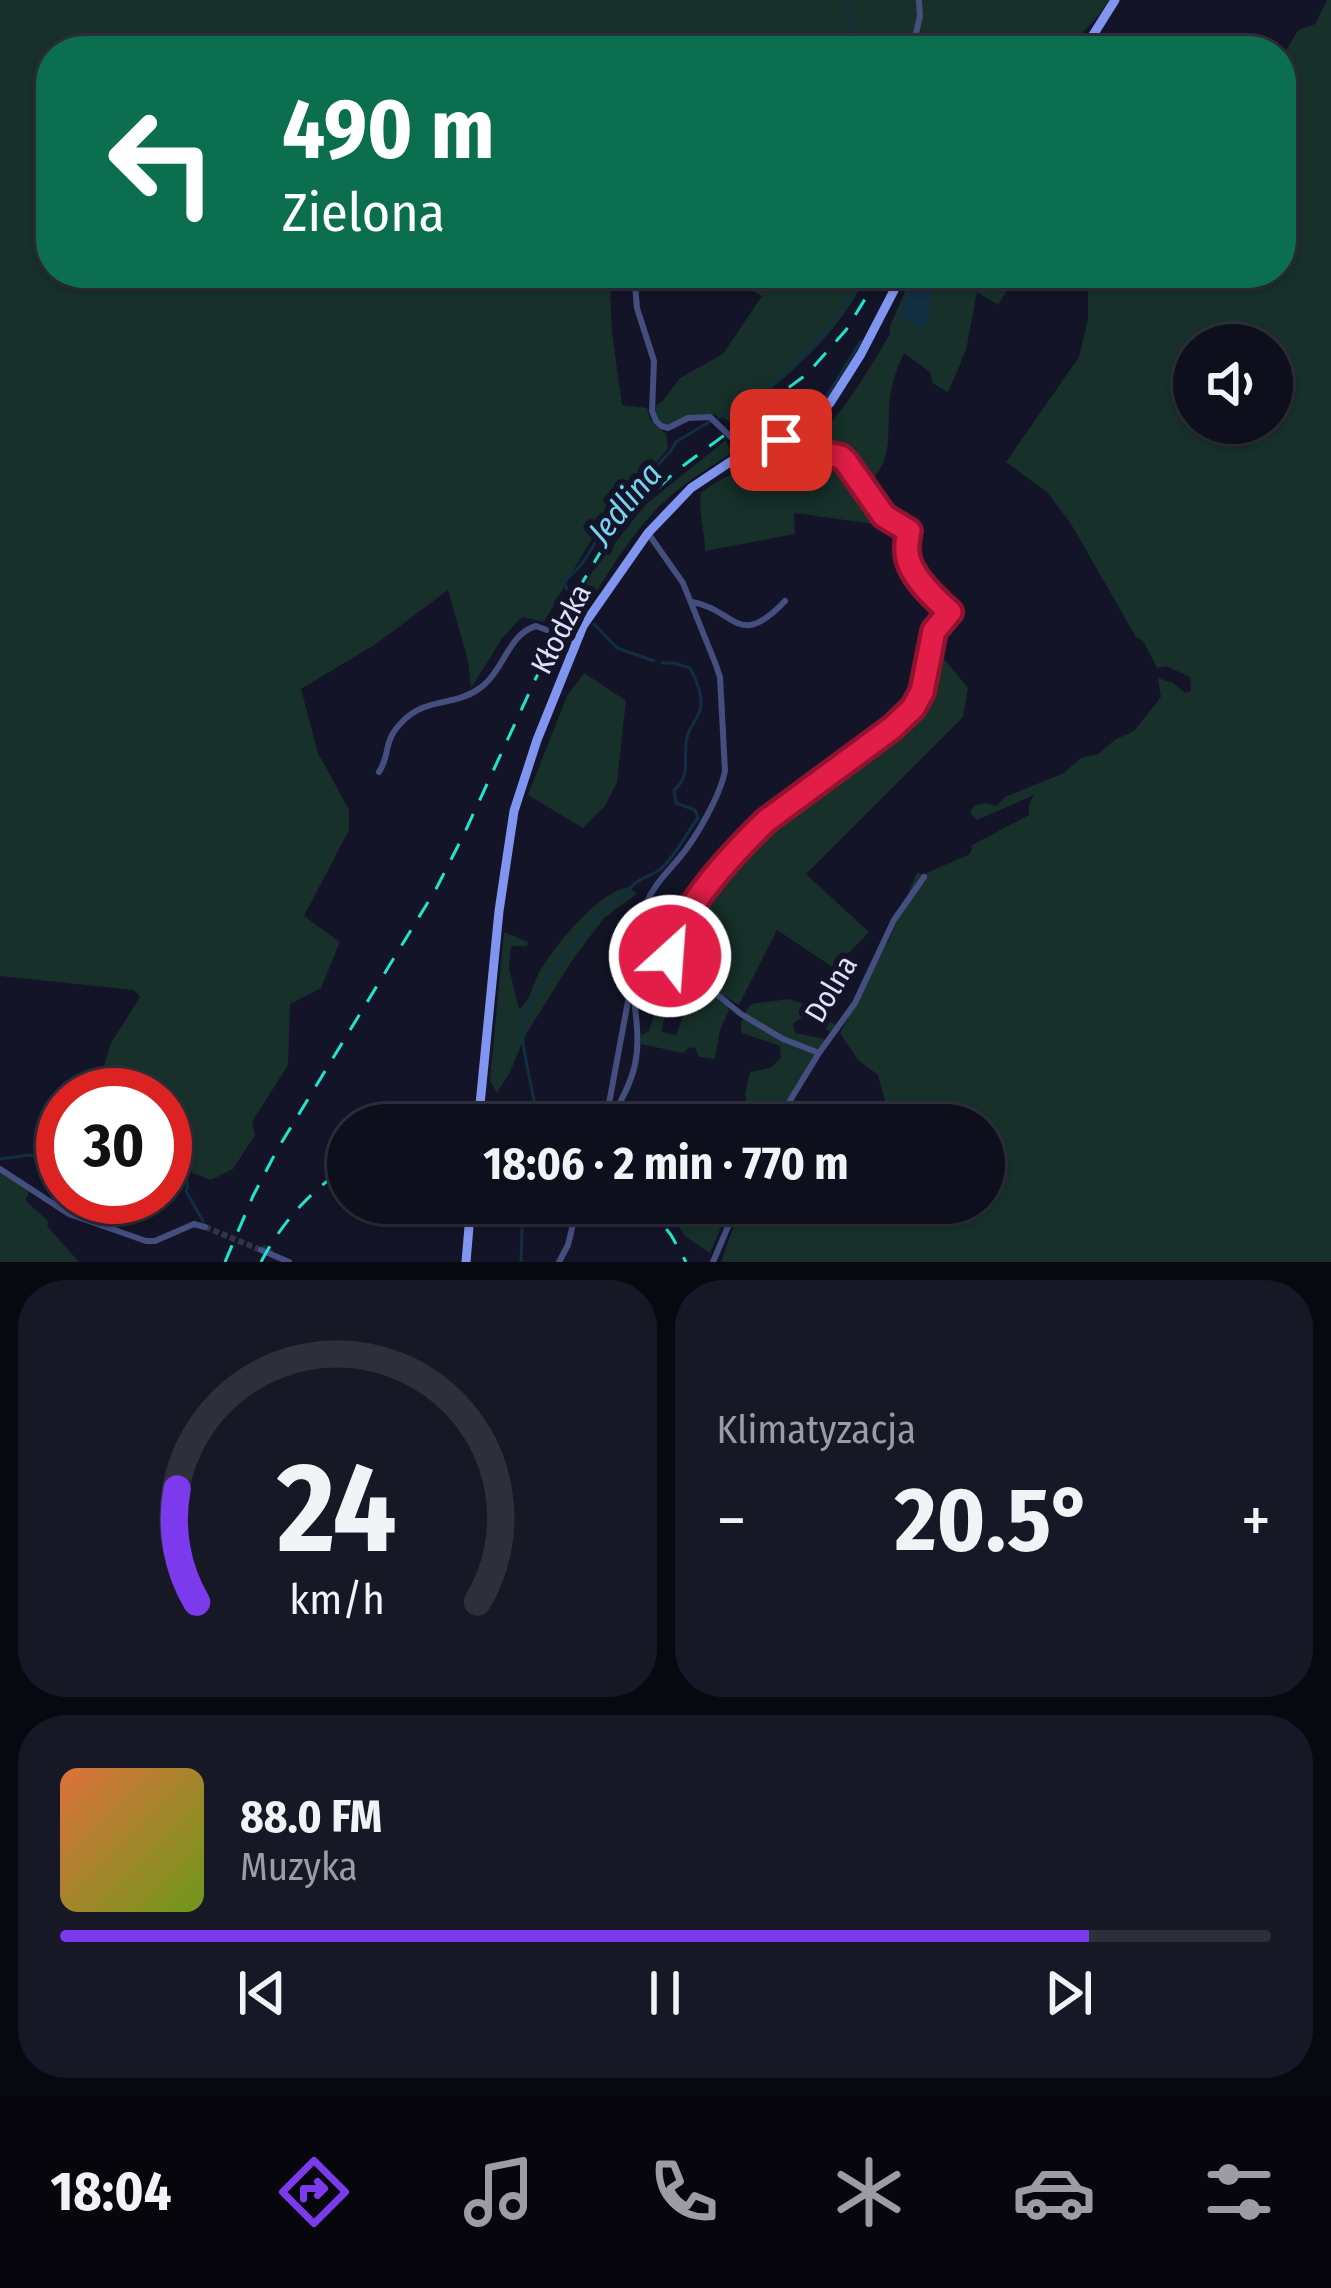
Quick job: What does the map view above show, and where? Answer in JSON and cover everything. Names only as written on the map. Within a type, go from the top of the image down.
[{"type":"main road","points":[[1092,36],[1115,0]]},
{"type":"main road","name":"Kłodzka","points":[[480,1104],[514,812],[576,641],[648,533],[691,488],[743,455],[806,425],[830,403],[895,288]]},
{"type":"main road","points":[[466,1262],[469,1224]]},
{"type":"street","points":[[915,36],[919,0]]},
{"type":"street","points":[[635,288],[654,361],[652,411],[656,421],[668,428],[688,418],[710,417],[743,455]]},
{"type":"street","points":[[781,440],[846,462],[884,516],[909,531],[906,555],[910,565],[950,612],[934,631],[922,692],[913,708],[766,821],[725,862],[674,937],[670,965],[674,978],[714,992],[740,1016],[819,1053]]},
{"type":"street","points":[[610,1104],[650,893],[698,831],[725,771],[720,677],[683,583],[648,533]]},
{"type":"street","points":[[692,602],[700,602],[727,620],[752,624],[769,618],[785,601]]},
{"type":"street","points":[[379,772],[387,741],[405,718],[425,705],[472,694],[482,687],[521,631],[536,626],[576,641]]},
{"type":"street","name":"Dolna","points":[[788,1104],[855,1004],[895,920],[924,877]]},
{"type":"street","points":[[618,1104],[634,1076],[639,1045],[634,999],[629,994]]},
{"type":"street","points":[[0,1169],[69,1214],[146,1240],[155,1241],[194,1224],[205,1227]]},
{"type":"street","points":[[562,1260],[572,1224]]},
{"type":"street","points":[[713,1262],[729,1224]]},
{"type":"street","points":[[261,1250],[289,1262]]},
{"type":"green space","points":[[0,0],[1109,0],[1080,36],[36,36],[36,288],[610,288],[622,405],[647,408],[653,423],[666,433],[668,448],[600,527],[544,622],[522,617],[503,637],[471,688],[448,590],[376,644],[301,689],[318,753],[349,810],[349,830],[304,916],[340,942],[321,988],[290,1004],[288,1065],[252,1122],[255,1135],[233,1169],[211,1180],[192,1173],[192,1068],[103,1068],[111,1043],[140,997],[134,990],[0,976]]},
{"type":"green space","points":[[1331,0],[1331,1262],[721,1262],[735,1224],[1005,1224],[1005,1104],[886,1104],[878,1075],[858,1060],[840,1033],[891,936],[917,872],[922,875],[970,854],[972,845],[1029,815],[1034,795],[977,820],[970,812],[974,806],[997,806],[1005,797],[1064,773],[1081,758],[1098,754],[1134,731],[1161,697],[1158,678],[1185,693],[1191,691],[1190,677],[1166,666],[1157,668],[1047,492],[1006,462],[1079,357],[1088,319],[1088,288],[1296,288],[1294,36],[1315,24]]},
{"type":"green space","points":[[748,288],[860,288],[818,345],[730,422],[704,414],[661,426],[655,406],[680,378],[723,354],[762,296]]},
{"type":"green space","points":[[906,288],[1008,288],[998,305],[977,292],[966,350],[948,392],[932,383],[931,373],[904,353],[891,391],[886,456],[862,490],[889,526],[794,513],[795,534],[705,551],[701,493],[734,474],[787,456],[819,435],[846,403],[890,334]]},
{"type":"green space","points":[[726,440],[732,453],[678,489],[650,516],[570,633],[564,631],[591,574],[644,506]]},
{"type":"green space","points":[[935,648],[968,688],[963,717],[806,874],[869,932],[834,968],[777,930],[739,1005],[676,974],[682,934],[719,878],[768,827],[907,720],[925,696]]},
{"type":"green space","points":[[584,673],[626,701],[617,782],[605,806],[583,828],[528,795],[567,696]]},
{"type":"green space","points":[[629,887],[637,894],[604,918],[573,959],[526,1034],[497,1093],[490,1081],[504,932],[528,942],[527,946],[511,946],[509,968],[519,1009],[544,964],[578,922],[604,898]]},
{"type":"green space","points":[[703,994],[719,998],[729,1010],[715,1059],[699,1057],[695,1048],[683,1053],[641,1044],[659,999],[666,995],[661,1032],[676,1035],[688,1002]]},
{"type":"green space","points":[[789,999],[807,1005],[835,1025],[830,1032],[807,1014],[793,1024],[795,1033],[824,1039],[784,1104],[747,1104],[750,1072],[770,1068],[781,1058],[780,1046],[742,1033],[751,1004]]},
{"type":"green space","points":[[0,1170],[31,1188],[25,1200],[36,1210],[36,1224],[48,1224],[79,1262],[0,1262]]},
{"type":"green space","points":[[677,1224],[722,1224],[710,1253],[685,1236]]},
{"type":"water","points":[[911,288],[932,288],[928,322],[921,329],[900,315]]},
{"type":"waterway","name":"Jedlina","points":[[846,0],[853,36]]},
{"type":"waterway","name":"Jedlina","points":[[719,417],[762,390],[802,356],[855,288]]},
{"type":"waterway","points":[[812,410],[827,396],[861,341]]},
{"type":"waterway","name":"Jedlina","points":[[571,595],[562,581],[585,560],[620,506],[676,442],[709,422]]},
{"type":"waterway","name":"Jedlina","points":[[594,624],[617,648],[654,661]]},
{"type":"waterway","name":"Jedlina","points":[[535,1104],[522,1032],[534,998],[603,909],[663,867],[698,818],[695,810],[676,803],[674,790],[685,771],[686,742],[699,714],[700,692],[690,668],[662,663]]},
{"type":"waterway","points":[[0,1159],[36,1156]]},
{"type":"waterway","points":[[192,1202],[203,1221]]},
{"type":"waterway","name":"Jedlina","points":[[521,1262],[523,1224]]},
{"type":"waterway","points":[[264,1246],[272,1251]]},
{"type":"tunnel","points":[[205,1227],[261,1250]]},
{"type":"railway","points":[[225,1262],[277,1150],[436,889],[572,600],[604,546],[676,471],[807,374],[846,330],[872,288]]},
{"type":"railway","points":[[261,1262],[298,1208],[327,1182]]},
{"type":"railway","points":[[662,1224],[686,1262]]},
{"type":"route","points":[[670,956],[685,918],[725,862],[766,821],[913,708],[922,692],[934,631],[950,612],[910,565],[906,555],[909,531],[884,516],[846,462],[781,440]]}]
